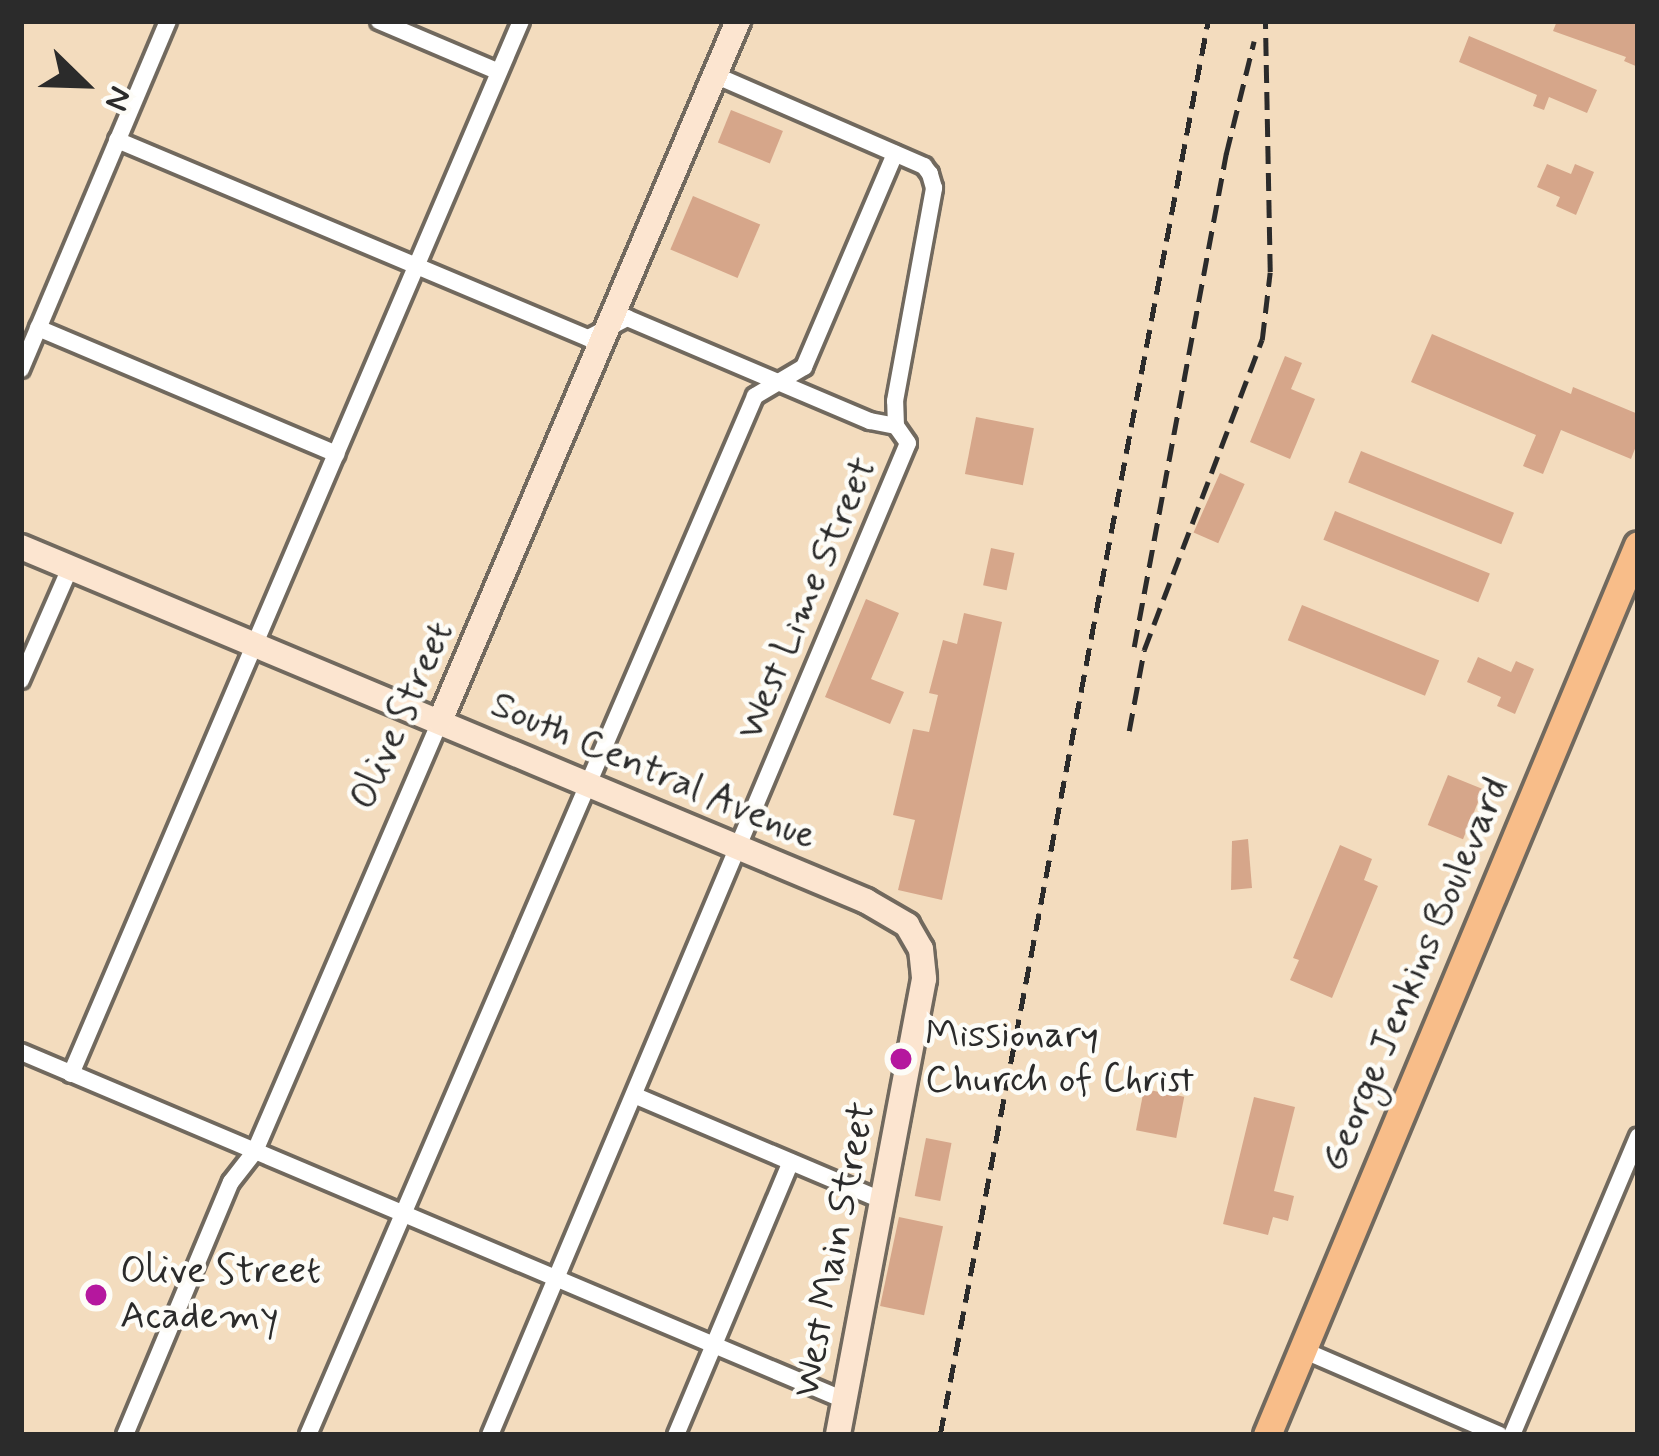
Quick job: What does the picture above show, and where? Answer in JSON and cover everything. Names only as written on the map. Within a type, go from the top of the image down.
[{"type":"main road","name":"Olive Street","points":[[440,721],[738,21]]},
{"type":"main road","name":"George Jenkins Boulevard","points":[[1268,1435],[1638,545]]},
{"type":"main road","name":"South Central Avenue","points":[[21,547],[866,901],[907,925],[916,938]]},
{"type":"main road","name":"West Main Street","points":[[838,1435],[924,979],[916,938]]},
{"type":"street","points":[[21,368],[168,21]]},
{"type":"street","points":[[379,21],[497,71]]},
{"type":"street","points":[[71,1074],[521,21]]},
{"type":"street","points":[[308,1435],[755,396],[804,367],[895,154],[715,75]]},
{"type":"street","points":[[118,140],[588,338],[628,318],[869,421],[896,426]]},
{"type":"street","name":"West Lime Street","points":[[490,1435],[904,458],[908,438],[896,426],[896,400],[934,188],[930,174],[895,154]]},
{"type":"street","points":[[38,328],[337,454]]},
{"type":"street","points":[[21,680],[70,568]]},
{"type":"street","name":"Olive Street","points":[[124,1435],[231,1181],[255,1151],[440,721]]},
{"type":"street","points":[[21,1052],[844,1400]]},
{"type":"street","points":[[636,1096],[881,1199]]},
{"type":"street","points":[[1512,1435],[1638,1137]]},
{"type":"street","points":[[676,1435],[791,1162]]},
{"type":"street","points":[[1303,1350],[1498,1435]]},
{"type":"building","points":[[1557,21],[1638,24],[1638,67],[1624,61],[1626,57],[1553,31]]},
{"type":"building","points":[[1469,36],[1597,90],[1587,113],[1549,97],[1544,110],[1533,106],[1537,95],[1459,62]]},
{"type":"building","points":[[731,110],[783,131],[770,163],[718,142]]},
{"type":"building","points":[[1547,164],[1571,174],[1575,164],[1594,172],[1576,215],[1556,206],[1560,197],[1537,187]]},
{"type":"building","points":[[693,196],[760,225],[738,278],[670,249]]},
{"type":"building","points":[[1432,334],[1571,394],[1573,387],[1638,414],[1638,441],[1631,459],[1561,430],[1543,474],[1523,466],[1536,435],[1411,382]]},
{"type":"building","points":[[1285,356],[1302,363],[1291,389],[1315,399],[1290,459],[1250,442]]},
{"type":"building","points":[[976,417],[1034,428],[1023,485],[965,474]]},
{"type":"building","points":[[1361,451],[1514,513],[1501,544],[1348,483]]},
{"type":"building","points":[[1220,473],[1245,484],[1218,543],[1194,532]]},
{"type":"building","points":[[1335,511],[1490,574],[1478,602],[1323,540]]},
{"type":"building","points":[[991,548],[1014,553],[1007,590],[983,585]]},
{"type":"building","points":[[866,599],[899,613],[871,679],[904,692],[890,724],[825,697]]},
{"type":"building","points":[[1302,605],[1439,660],[1425,696],[1288,640]]},
{"type":"building","points":[[964,613],[1002,622],[942,900],[898,890],[915,820],[893,815],[913,729],[929,732],[938,695],[929,693],[943,640],[957,644]]},
{"type":"building","points":[[1478,657],[1511,672],[1516,661],[1534,669],[1515,714],[1497,706],[1501,697],[1467,682]]},
{"type":"building","points":[[1448,775],[1483,789],[1463,839],[1428,825]]},
{"type":"building","points":[[1248,839],[1252,888],[1231,890],[1232,841]]},
{"type":"building","points":[[1340,845],[1372,859],[1364,880],[1378,886],[1332,998],[1290,980],[1299,960],[1293,958]]},
{"type":"building","points":[[1144,1089],[1184,1097],[1176,1138],[1136,1130]]},
{"type":"building","points":[[1254,1097],[1295,1107],[1274,1191],[1294,1196],[1288,1221],[1273,1217],[1268,1235],[1223,1224]]},
{"type":"building","points":[[926,1138],[952,1143],[940,1201],[915,1196]]},
{"type":"building","points":[[899,1217],[943,1226],[924,1315],[880,1306]]},
{"type":"railway","points":[[940,1435],[1208,21]]},
{"type":"railway","points":[[1129,731],[1144,650],[1262,340],[1270,272],[1265,21]]},
{"type":"railway","points":[[1134,647],[1226,154],[1254,41]]},
{"type":"place","name":"Missionary Church of Christ","points":[[901,1059]]},
{"type":"place","name":"Olive Street Academy","points":[[96,1295]]}]
